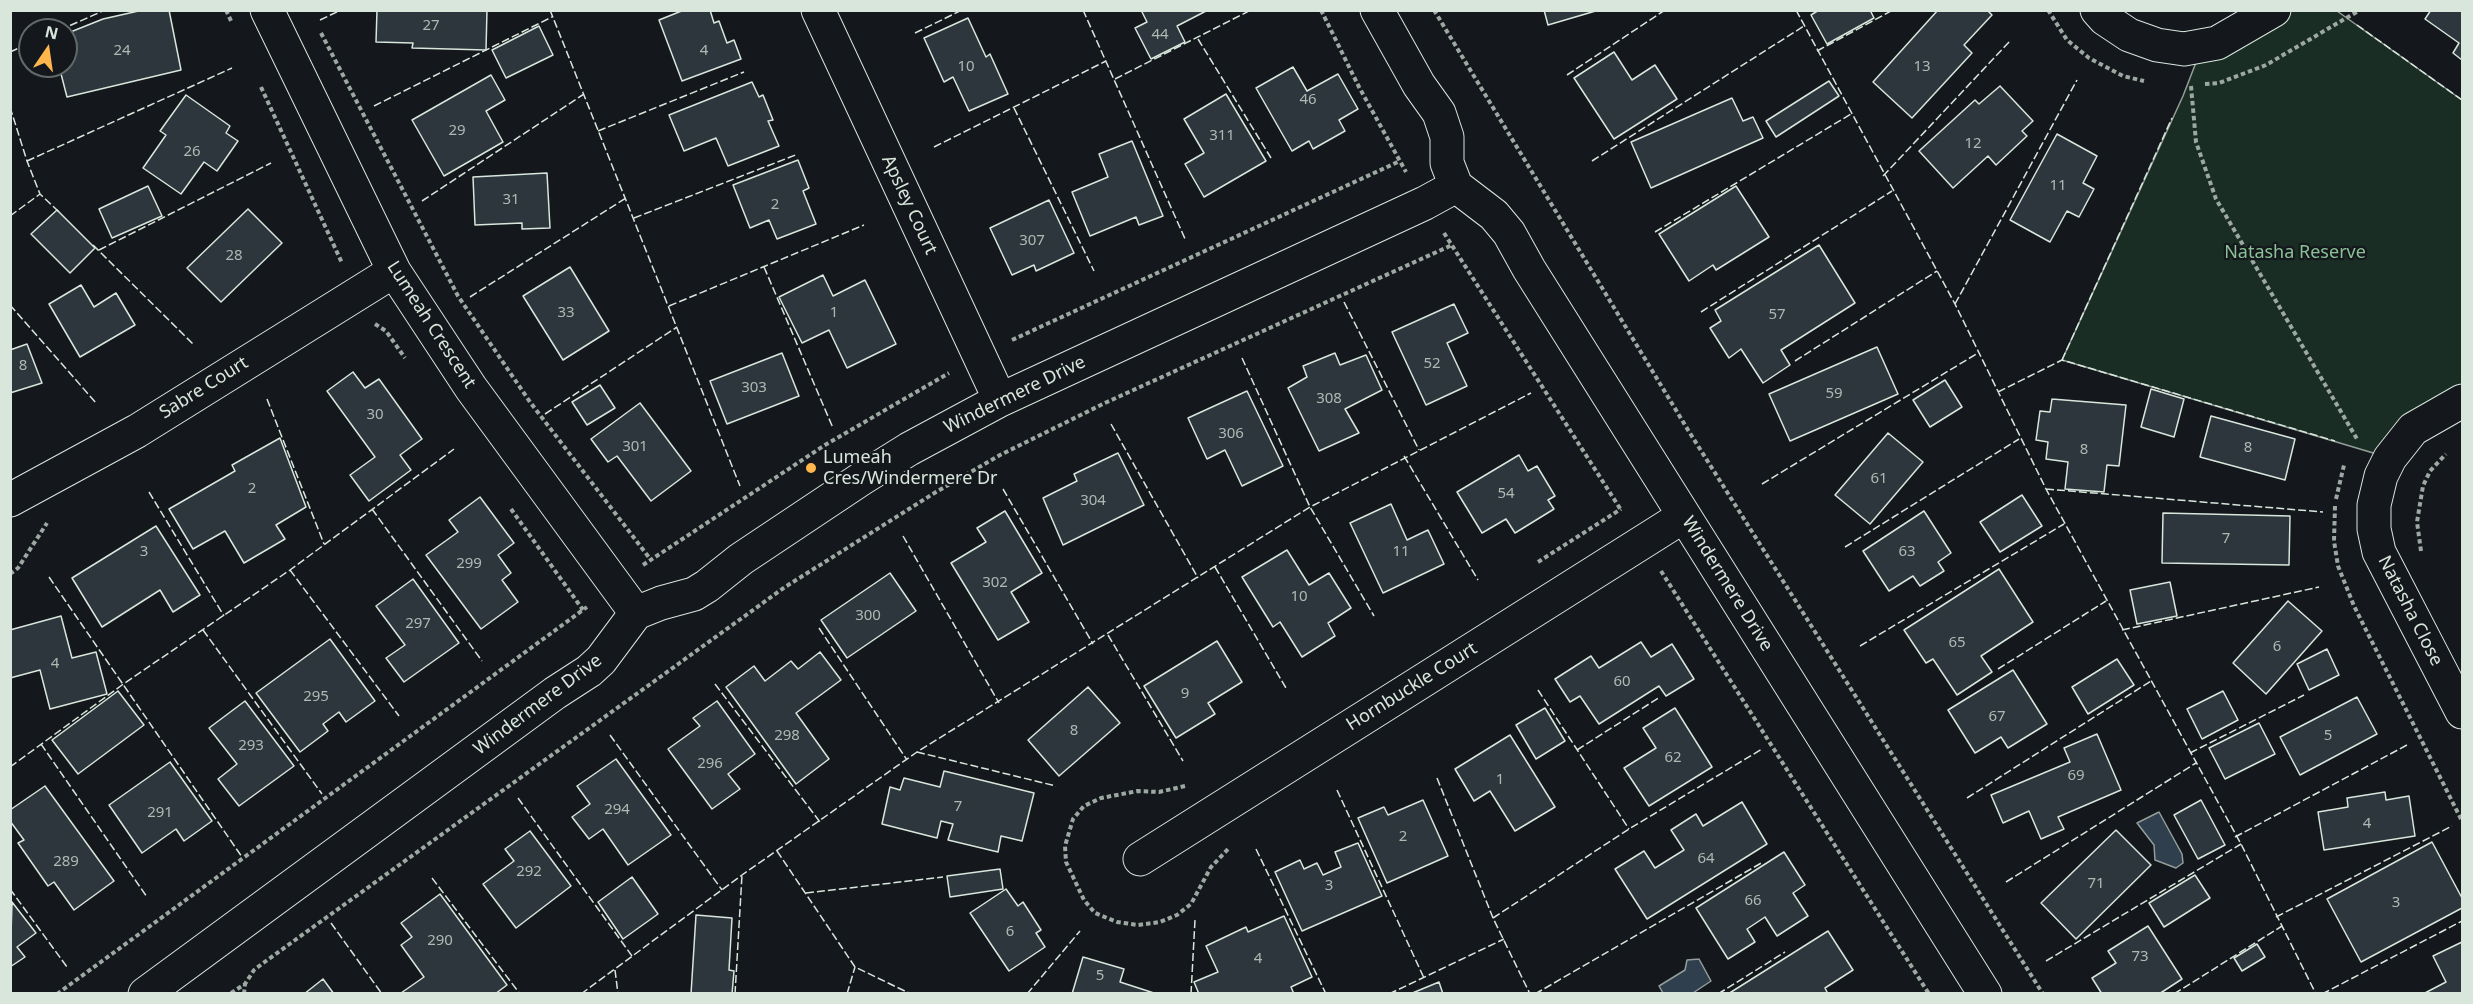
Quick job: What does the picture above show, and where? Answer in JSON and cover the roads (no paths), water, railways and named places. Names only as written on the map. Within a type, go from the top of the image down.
[{"type":"street","name":"Lumeah Crescent","points":[[267,10],[394,272],[471,388],[636,614]]},
{"type":"street","name":"Apsley Court","points":[[818,10],[1000,400]]},
{"type":"street","points":[[1377,10],[1419,85],[1439,113],[1447,137],[1446,163],[1456,186]]},
{"type":"street","points":[[2097,10],[2105,20],[2129,35],[2157,45],[2184,49],[2217,43],[2274,10]]},
{"type":"street","name":"Windermere Drive","points":[[145,993],[180,983],[545,700],[589,671],[601,660],[636,614],[700,590],[748,554],[861,479],[909,449],[1000,400],[1425,203],[1456,186],[1494,215],[1509,233],[1684,516],[1985,993]]},
{"type":"street","name":"Sabre Court","points":[[10,500],[137,431],[394,272]]},
{"type":"street","name":"Natasha Close","points":[[2463,401],[2413,429],[2390,458],[2381,476],[2374,505],[2374,529],[2379,552],[2463,712]]},
{"type":"street","name":"Hornbuckle Court","points":[[1140,859],[1684,516]]},
{"type":"water","points":[[2159,812],[2182,854],[2183,863],[2176,868],[2155,860],[2154,845],[2137,823]]},
{"type":"water","points":[[1699,959],[1711,981],[1693,993],[1663,993],[1659,986],[1685,970],[1687,960]]},
{"type":"place","name":"Lumeah Cres/Windermere Dr","points":[[811,468]]},
{"type":"park label","name":"Natasha Reserve","points":[[2295,253]]}]
